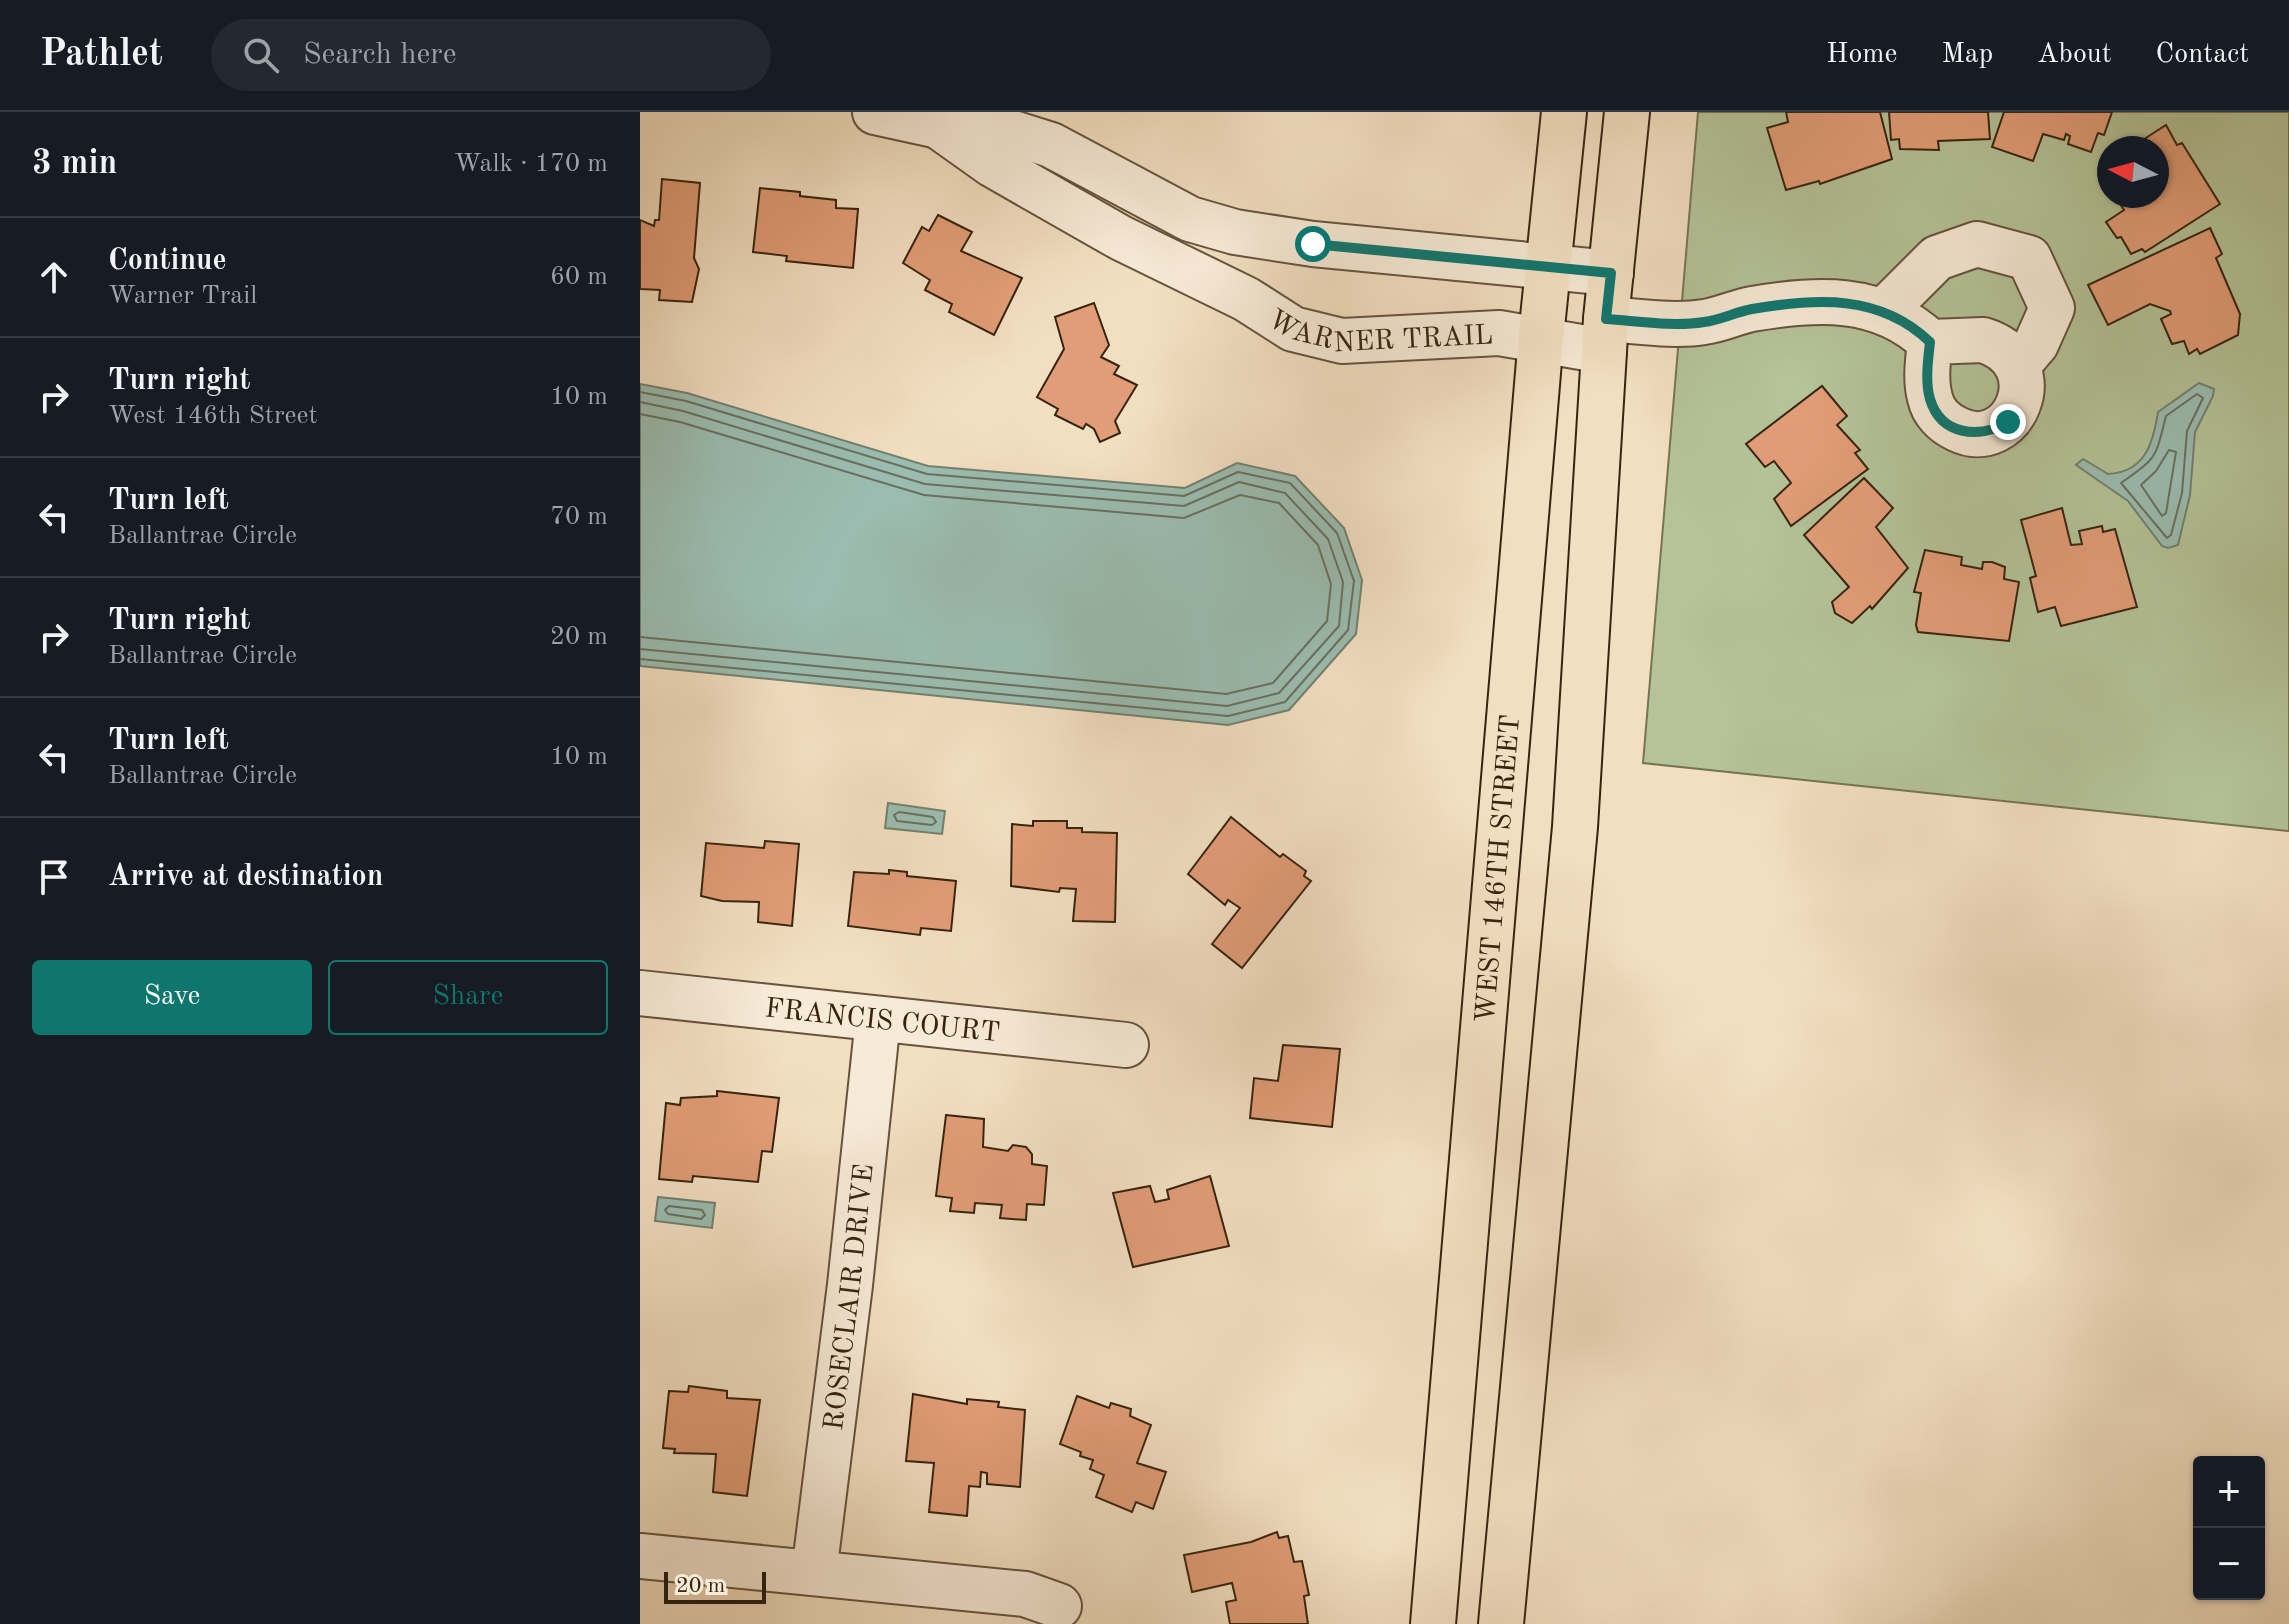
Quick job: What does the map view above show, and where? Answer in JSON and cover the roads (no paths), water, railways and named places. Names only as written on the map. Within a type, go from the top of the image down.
[{"type":"main road","name":"WEST 146TH STREET","points":[[1433,1624],[1541,337],[1564,112]]},
{"type":"main road","points":[[1501,1624],[1575,827],[1605,335],[1627,112]]},
{"type":"street","name":"WARNER TRAIL","points":[[875,112],[939,126],[1013,133],[1051,145],[1190,219],[1235,232],[1313,244],[1611,273]]},
{"type":"street","name":"WARNER TRAIL","points":[[939,126],[993,165],[1171,263],[1246,299],[1293,329],[1342,341],[1499,333],[1541,337],[1605,335],[1703,323],[1750,309],[1817,302],[1855,302],[1885,310]]},
{"type":"street","points":[[1171,263],[1190,219]]},
{"type":"street","points":[[1930,342],[1983,340],[2010,353],[2018,365],[2022,395],[2008,422],[1978,434],[1962,432],[1948,425],[1930,398],[1930,342],[1913,325],[1885,310],[1937,258],[1977,244],[2029,258],[2052,308],[2036,344],[2018,365]]},
{"type":"street","name":"FRANCIS COURT","points":[[640,993],[1126,1045]]},
{"type":"street","name":"ROSECLAIR DRIVE","points":[[814,1573],[852,1270],[878,1019]]},
{"type":"street","points":[[640,1556],[1025,1594],[1059,1606]]},
{"type":"water","points":[[2199,383],[2214,389],[2213,396],[2195,432],[2190,495],[2178,545],[2168,548],[2162,546],[2128,501],[2076,465],[2083,459],[2108,474],[2131,468],[2150,445],[2158,412]]},
{"type":"water","points":[[640,384],[687,393],[928,466],[1185,488],[1237,463],[1295,476],[1344,528],[1362,580],[1356,634],[1289,710],[1228,725],[640,666]]},
{"type":"water","points":[[888,803],[945,811],[942,834],[885,828]]},
{"type":"water","points":[[658,1197],[715,1203],[712,1228],[655,1221]]}]
